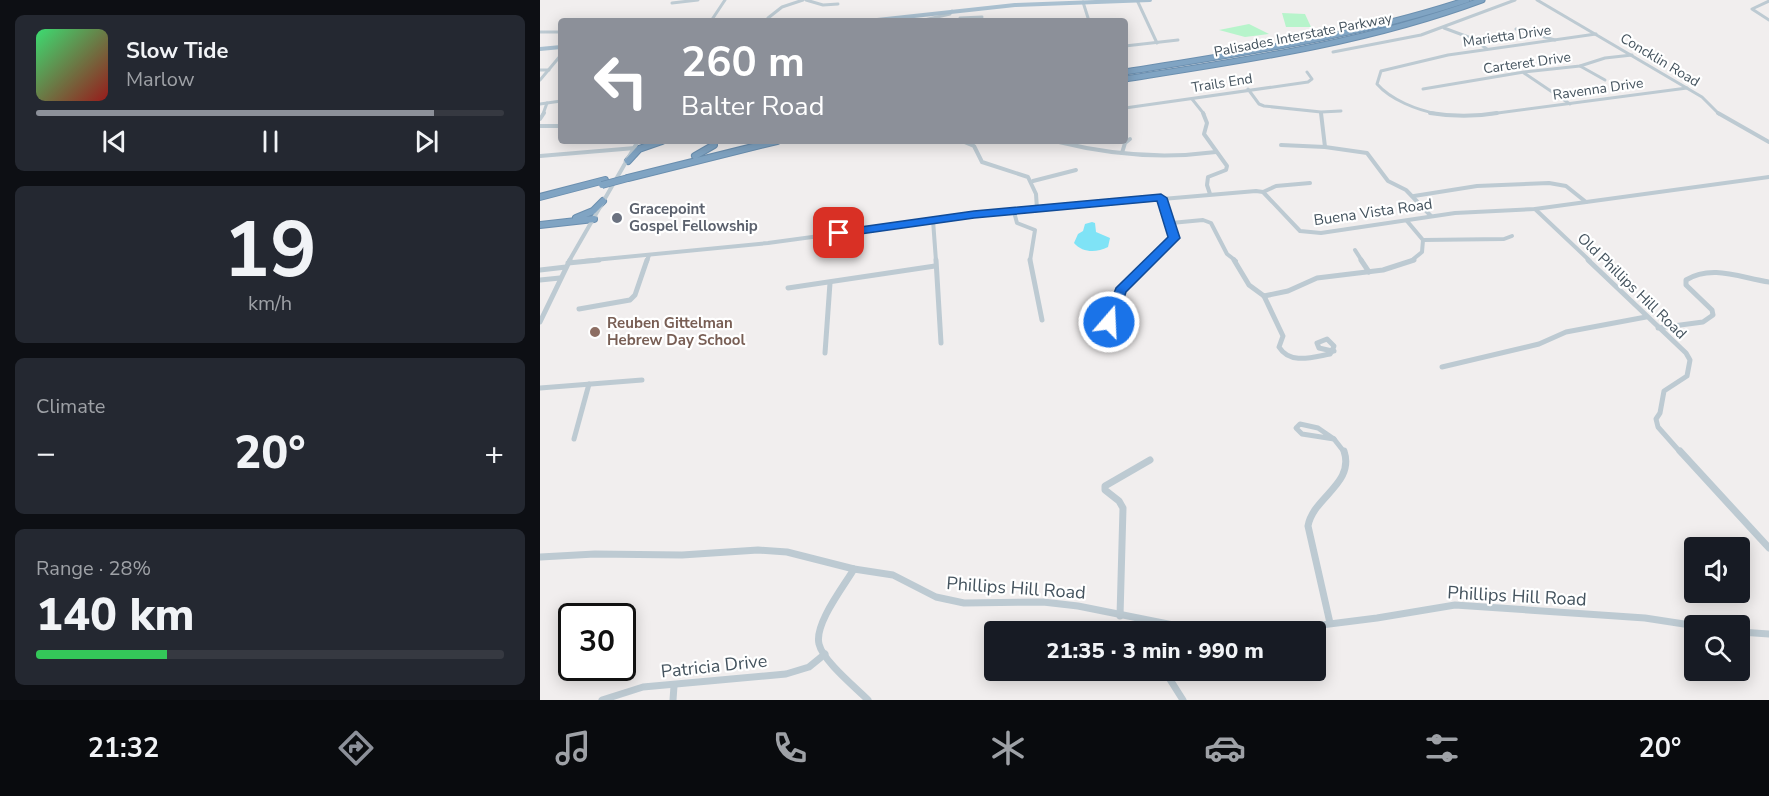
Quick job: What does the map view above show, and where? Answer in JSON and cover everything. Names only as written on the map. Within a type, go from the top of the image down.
[{"type":"highway","name":"Palisades Interstate Parkway","points":[[1128,72],[1324,39],[1397,22],[1467,0]]},
{"type":"highway","name":"Palisades Interstate Parkway","points":[[1128,78],[1342,42],[1413,24],[1481,0]]},
{"type":"highway","points":[[628,161],[639,148],[652,144]]},
{"type":"highway","points":[[629,176],[642,170],[704,153],[712,144]]},
{"type":"highway","points":[[642,170],[748,144]]},
{"type":"highway","points":[[540,198],[764,144]]},
{"type":"highway","points":[[540,203],[603,182]]},
{"type":"highway","points":[[558,223],[588,213],[603,201]]},
{"type":"highway","points":[[540,226],[593,220]]},
{"type":"highway","points":[[540,226],[593,220]]},
{"type":"main road","points":[[893,18],[1015,2],[1150,0]]},
{"type":"main road","points":[[540,49],[558,47]]},
{"type":"street","points":[[672,3],[698,0]]},
{"type":"street","points":[[713,18],[725,0]]},
{"type":"street","points":[[768,18],[782,7],[805,0],[823,5],[838,4]]},
{"type":"street","points":[[1137,0],[1157,43]]},
{"type":"street","points":[[1333,52],[1412,38],[1515,0]]},
{"type":"street","name":"Concklin Road","points":[[1537,0],[1634,55],[1707,102],[1721,116],[1769,142]]},
{"type":"street","points":[[1769,1],[1755,6],[1753,11],[1769,20]]},
{"type":"street","points":[[1083,2],[1088,18]]},
{"type":"street","points":[[1759,4],[1769,7]]},
{"type":"street","points":[[980,8],[983,18]]},
{"type":"street","points":[[933,18],[950,14],[951,11]]},
{"type":"street","points":[[1444,28],[1471,38],[1487,49]]},
{"type":"street","points":[[1516,29],[1556,40]]},
{"type":"street","points":[[540,32],[558,32]]},
{"type":"street","name":"Marietta Drive","points":[[1511,110],[1474,117],[1453,117],[1427,112],[1386,94],[1377,84],[1377,78],[1381,71],[1421,60],[1596,34]]},
{"type":"street","points":[[1128,46],[1178,40]]},
{"type":"street","name":"Carteret Drive","points":[[1423,89],[1524,72],[1580,66],[1605,58],[1634,55]]},
{"type":"street","points":[[540,80],[558,58]]},
{"type":"street","points":[[1580,66],[1605,80]]},
{"type":"street","points":[[540,70],[549,70]]},
{"type":"street","name":"Trails End","points":[[1128,108],[1308,82],[1312,79],[1307,72]]},
{"type":"street","points":[[1524,72],[1570,104]]},
{"type":"street","name":"Ravenna Drive","points":[[1511,110],[1687,88]]},
{"type":"street","points":[[1248,89],[1259,104],[1264,106],[1321,112],[1341,111]]},
{"type":"street","points":[[1192,99],[1207,116],[1208,126],[1204,134],[1227,166],[1208,177],[1207,185],[1210,194]]},
{"type":"street","points":[[540,104],[558,101]]},
{"type":"street","points":[[540,119],[546,111],[547,103]]},
{"type":"street","points":[[1321,112],[1325,147]]},
{"type":"street","points":[[540,126],[558,126]]},
{"type":"street","points":[[540,156],[637,144]]},
{"type":"street","points":[[540,322],[567,265],[637,144]]},
{"type":"street","points":[[969,144],[974,146],[982,162],[1021,173],[1033,181],[1036,187],[1037,209]]},
{"type":"street","points":[[1066,144],[1091,151],[1122,153],[1188,155],[1216,152]]},
{"type":"street","points":[[1122,153],[1125,144]]},
{"type":"street","points":[[1281,145],[1325,147],[1367,153],[1388,181],[1414,196],[1431,216]]},
{"type":"street","points":[[1033,181],[1076,170]]},
{"type":"street","name":"Buena Vista Road","points":[[1263,192],[1275,207],[1289,217],[1296,228],[1311,233],[1470,211],[1535,209],[1769,177]]},
{"type":"street","points":[[540,270],[649,255],[768,243],[933,220],[1161,198],[1263,192],[1276,186],[1310,183]]},
{"type":"street","points":[[1414,196],[1478,186],[1549,183],[1566,186],[1586,202]]},
{"type":"street","points":[[1109,322],[1120,291],[1174,238],[1161,198]]},
{"type":"street","name":"Old Phillips Hill Road","points":[[1535,209],[1686,353],[1690,360],[1690,367],[1683,380],[1664,391],[1660,413],[1656,419],[1658,427],[1769,548]]},
{"type":"street","points":[[1014,212],[1017,223],[1035,230],[1030,263],[1042,320]]},
{"type":"street","points":[[933,220],[941,343]]},
{"type":"street","points":[[1171,223],[1203,220],[1211,223],[1227,254],[1238,263],[1249,285],[1264,296],[1283,336],[1279,347],[1281,353],[1297,358],[1330,354],[1334,351]]},
{"type":"street","points":[[1264,296],[1292,290],[1319,277],[1401,267],[1423,252],[1423,240],[1407,221]]},
{"type":"street","points":[[1423,240],[1504,239],[1512,236]]},
{"type":"street","points":[[1355,250],[1370,272]]},
{"type":"street","points":[[579,309],[630,300],[635,295],[649,255]]},
{"type":"street","points":[[788,288],[935,266]]},
{"type":"street","points":[[1658,328],[1703,322],[1713,315],[1712,310],[1686,285],[1686,280],[1690,276],[1723,273],[1769,282]]},
{"type":"street","points":[[540,280],[560,278]]},
{"type":"street","points":[[825,353],[830,283]]},
{"type":"street","points":[[1442,367],[1539,344],[1566,332],[1646,317]]},
{"type":"street","points":[[540,387],[642,380]]},
{"type":"street","points":[[574,439],[589,384]]},
{"type":"street","points":[[1330,623],[1308,530],[1310,517],[1343,480],[1345,454],[1336,439],[1326,431],[1307,423],[1300,424],[1296,428],[1302,434],[1336,439]]},
{"type":"street","points":[[1120,615],[1123,508],[1119,501],[1105,490],[1105,486],[1150,460]]},
{"type":"street","name":"Phillips Hill Road","points":[[540,557],[595,554],[682,555],[758,550],[787,552],[854,569],[893,575],[936,597],[964,603],[1043,602],[1078,606],[1138,621]]},
{"type":"street","points":[[854,569],[821,627],[818,643],[825,654],[868,700]]},
{"type":"street","name":"Phillips Hill Road","points":[[1326,624],[1455,605],[1645,618],[1684,624]]},
{"type":"street","points":[[1750,633],[1769,634]]},
{"type":"street","name":"Patricia Drive","points":[[602,700],[643,687],[674,686],[786,674],[809,667],[825,654]]},
{"type":"street","points":[[1171,681],[1183,700]]},
{"type":"street","points":[[673,700],[674,686]]},
{"type":"green space","points":[[1282,13],[1305,14],[1311,27],[1286,27]]},
{"type":"green space","points":[[1249,24],[1269,34],[1245,37],[1219,30]]},
{"type":"water","points":[[1095,223],[1096,232],[1110,238],[1108,247],[1090,251],[1081,249],[1074,243],[1085,224]]},
{"type":"place","name":"Gracepoint Gospel Fellowship","points":[[617,218]]},
{"type":"place","name":"Reuben Gittelman Hebrew Day School","points":[[595,332]]},
{"type":"route","points":[[839,233],[974,215],[1161,198],[1175,235],[1174,238],[1120,291],[1109,322]]}]
